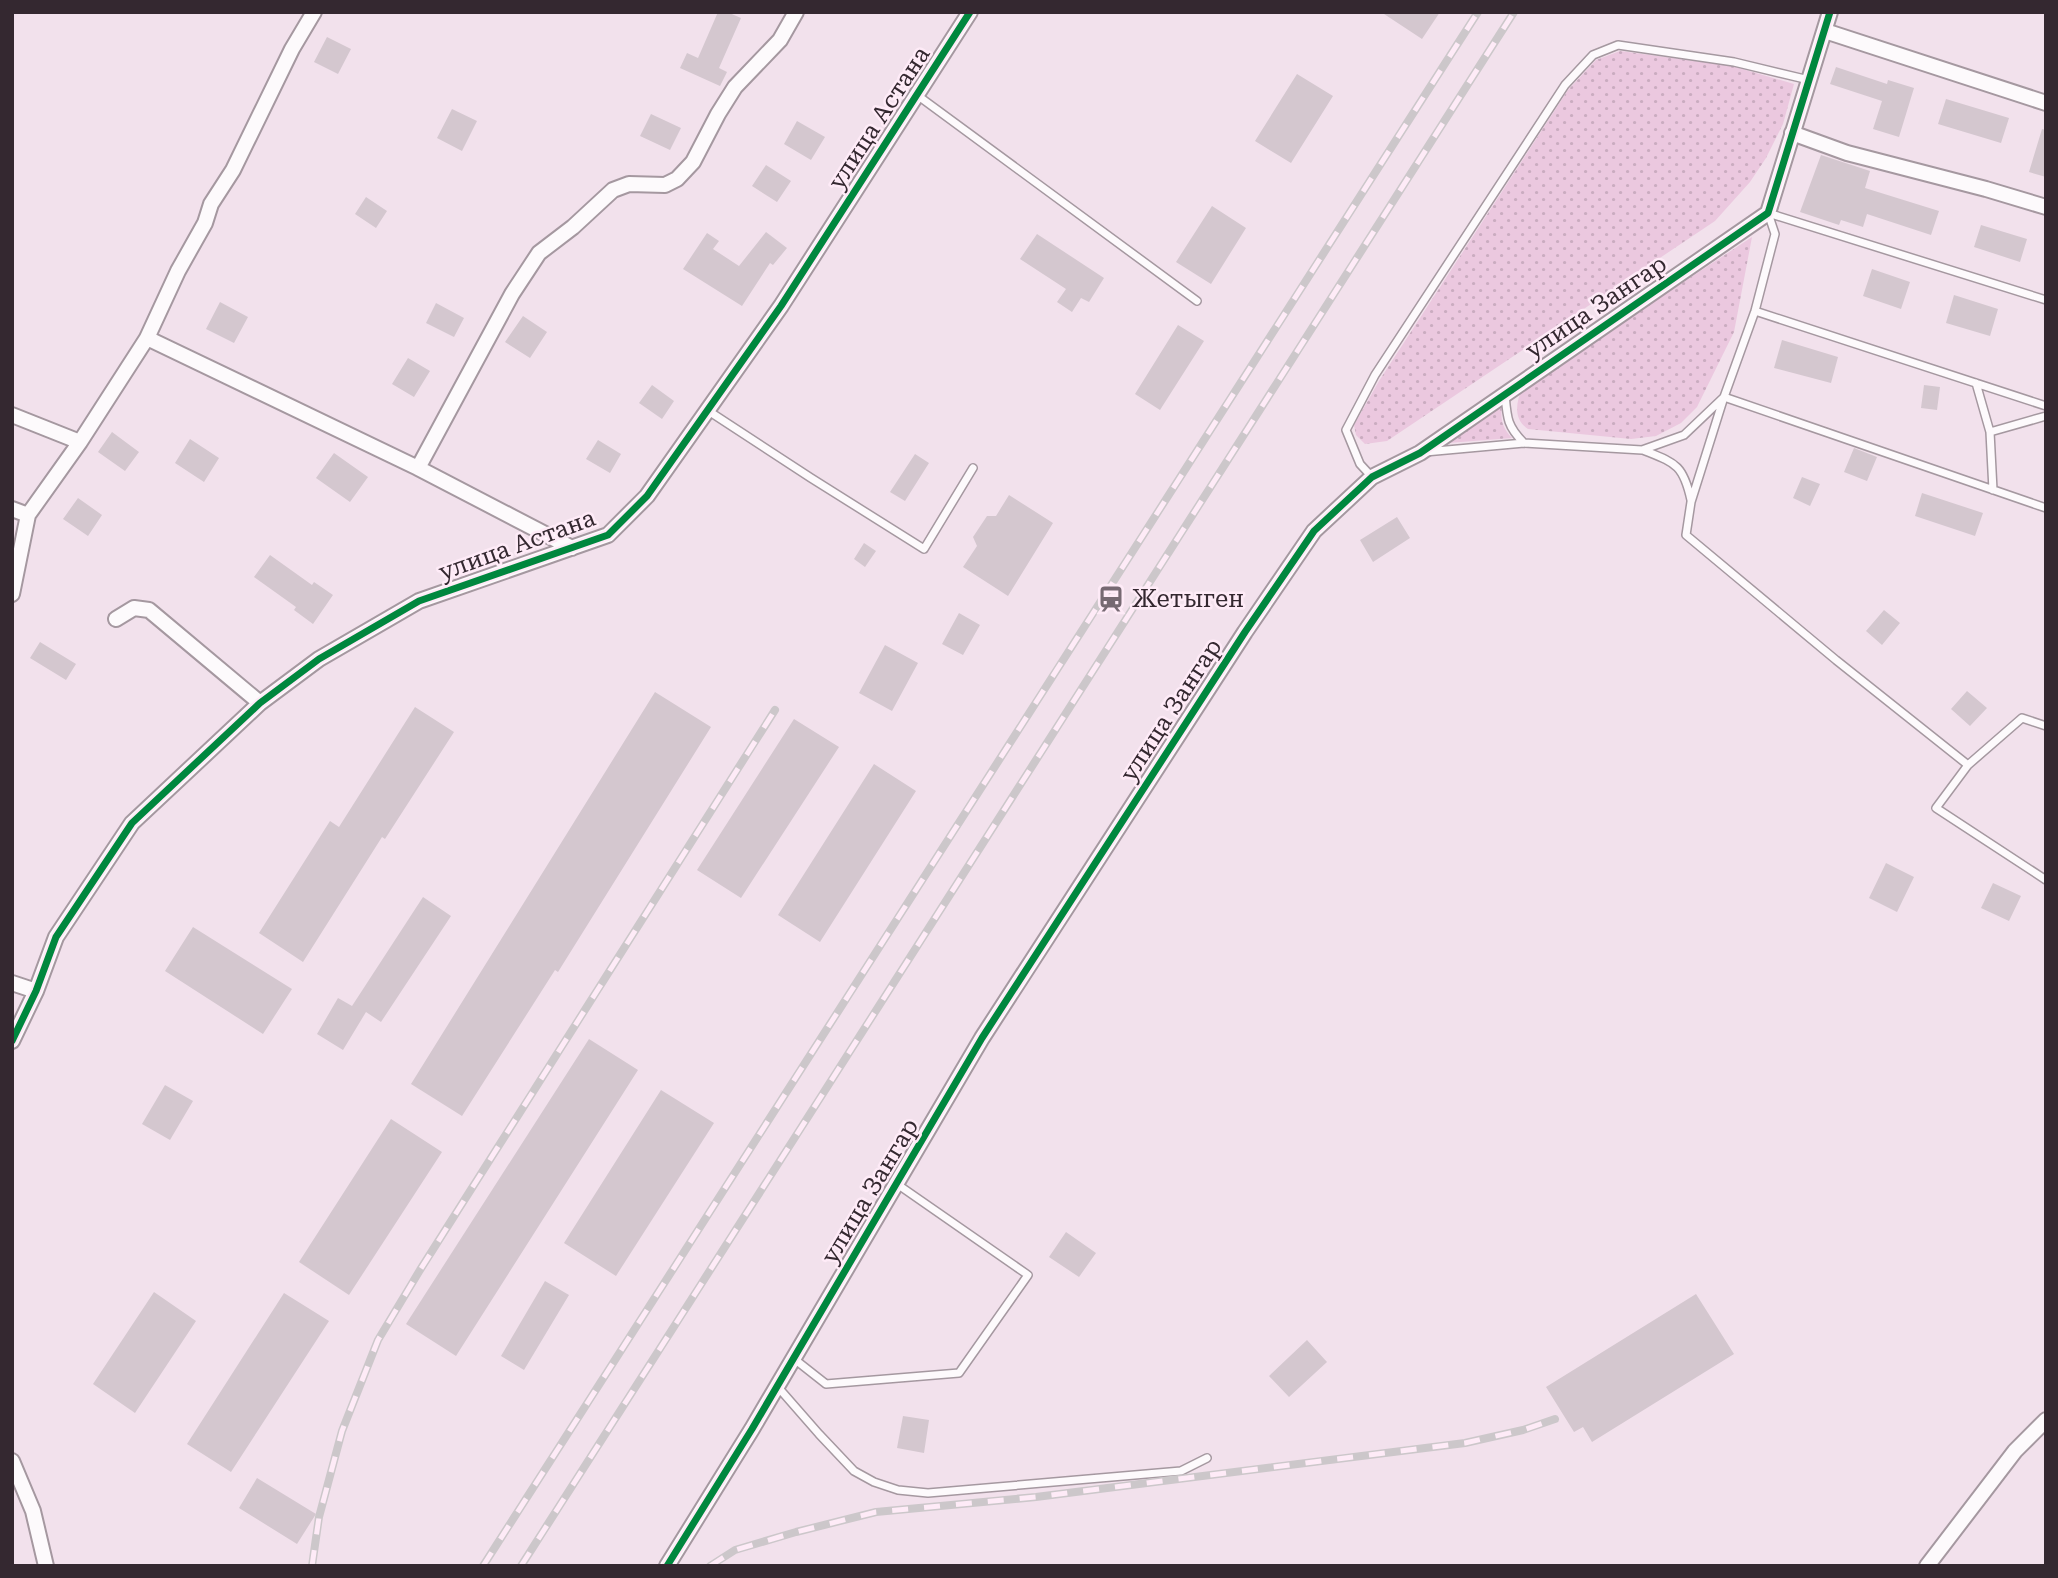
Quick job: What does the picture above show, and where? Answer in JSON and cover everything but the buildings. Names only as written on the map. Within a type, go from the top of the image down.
[{"type":"street","points":[[12,594],[28,515],[80,442],[147,338],[178,271],[205,223],[211,204],[233,170],[292,49],[314,12]]},
{"type":"street","points":[[418,468],[512,294],[539,254],[613,190],[629,184],[665,185],[677,179],[693,162],[735,87],[779,40],[796,12]]},
{"type":"street","name":"улица Астана","points":[[12,1041],[36,991],[56,937],[132,823],[260,704],[319,659],[419,601],[608,535],[647,496],[781,306],[970,12]]},
{"type":"street","points":[[1768,213],[1830,12]]},
{"type":"street","points":[[1825,31],[2046,103]]},
{"type":"street","points":[[1792,133],[1847,153],[2046,207]]},
{"type":"street","name":"улица Зангар","points":[[667,1566],[777,1386],[982,1038],[1245,632],[1314,531],[1372,477],[1420,453],[1768,213]]},
{"type":"street","points":[[147,338],[418,468],[572,548]]},
{"type":"street","points":[[12,415],[80,442]]},
{"type":"street","points":[[12,509],[28,515]]},
{"type":"street","points":[[116,619],[134,608],[149,610],[260,704]]},
{"type":"street","points":[[12,983],[36,991]]},
{"type":"street","points":[[1927,1566],[2015,1451],[2046,1420]]},
{"type":"street","points":[[12,1461],[33,1511],[46,1566]]},
{"type":"lane","points":[[1372,477],[1360,464],[1346,430],[1375,375],[1565,85],[1593,55],[1618,45],[1734,62],[1809,80]]},
{"type":"lane","points":[[917,94],[1197,301]]},
{"type":"lane","points":[[1768,213],[2046,300]]},
{"type":"lane","points":[[1768,213],[1775,234],[1755,311],[1691,502],[1686,535],[1968,765]]},
{"type":"lane","points":[[1755,311],[2046,406]]},
{"type":"lane","points":[[1976,383],[1990,432],[1993,490]]},
{"type":"lane","points":[[1505,392],[1507,418],[1513,431],[1524,443]]},
{"type":"lane","points":[[1642,450],[1684,435],[1724,397]]},
{"type":"lane","points":[[1724,397],[2046,508]]},
{"type":"lane","points":[[707,410],[924,549],[973,468]]},
{"type":"lane","points":[[1990,432],[2046,416]]},
{"type":"lane","points":[[1420,453],[1524,443],[1642,450],[1674,462],[1687,483],[1691,502]]},
{"type":"lane","points":[[2046,726],[2022,718],[1968,765],[1936,808],[2046,880]]},
{"type":"lane","points":[[793,1358],[826,1384],[960,1373],[1028,1275],[896,1183]]},
{"type":"lane","points":[[777,1386],[854,1471],[874,1482],[898,1490],[928,1493],[1181,1471],[1207,1458]]},
{"type":"shaded area","points":[[1620,51],[1732,66],[1794,84],[1783,124],[1766,158],[1750,182],[1715,221],[1387,441],[1365,444],[1356,435],[1354,425],[1379,381],[1568,90],[1596,60]]},
{"type":"shaded area","points":[[1752,237],[1734,332],[1697,407],[1681,423],[1656,436],[1631,439],[1528,429],[1523,425],[1517,410],[1522,388]]},
{"type":"shaded area","points":[[1502,401],[1502,421],[1512,438],[1448,443]]},
{"type":"railway","points":[[483,1566],[1478,12]]},
{"type":"railway","points":[[521,1566],[1514,12]]},
{"type":"railway","points":[[312,1566],[319,1517],[342,1431],[378,1340],[775,710]]},
{"type":"railway","points":[[710,1566],[735,1550],[876,1512],[1036,1497],[1465,1443],[1523,1430],[1555,1419]]},
{"type":"cycle path","points":[[12,1041],[36,991],[56,937],[132,823],[260,703],[319,659],[419,601],[608,535],[647,496],[781,306],[970,12]]},
{"type":"cycle path","points":[[667,1566],[752,1429],[982,1038],[1245,632],[1314,531],[1372,477],[1420,453],[1768,213],[1830,12]]},
{"type":"place","name":"Жетыген","points":[[1111,599]]}]
